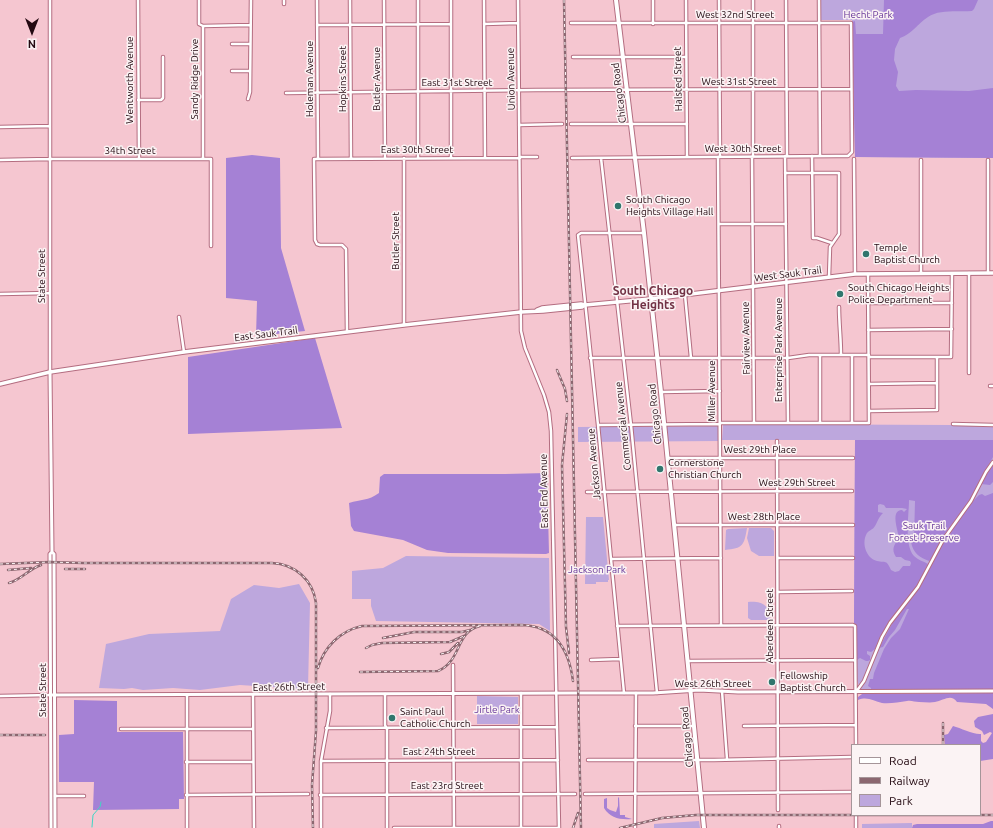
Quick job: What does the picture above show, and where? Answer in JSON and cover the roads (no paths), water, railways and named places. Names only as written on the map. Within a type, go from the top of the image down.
[{"type":"main road","name":"Chicago Road","points":[[616,0],[665,425],[704,828]]},
{"type":"main road","name":"West Sauk Trail","points":[[570,307],[582,307],[585,305],[685,295],[855,274],[993,273]]},
{"type":"main road","name":"East Sauk Trail","points":[[0,384],[50,372],[184,352],[404,325],[570,307]]},
{"type":"street","name":"State Street","points":[[50,0],[50,372],[52,552],[54,554],[53,796],[55,828]]},
{"type":"street","name":"Wentworth Avenue","points":[[138,0],[139,159]]},
{"type":"street","name":"Sandy Ridge Drive","points":[[199,0],[199,24],[203,26],[204,159]]},
{"type":"street","points":[[248,99],[250,92],[251,0]]},
{"type":"street","name":"Holeman Avenue","points":[[317,0],[318,159]]},
{"type":"street","name":"Hopkins Street","points":[[350,0],[351,159]]},
{"type":"street","name":"Butler Avenue","points":[[384,0],[385,158]]},
{"type":"street","points":[[418,0],[418,158]]},
{"type":"street","points":[[451,0],[451,158]]},
{"type":"street","points":[[484,0],[485,158]]},
{"type":"street","name":"Union Avenue","points":[[518,0],[520,158]]},
{"type":"street","points":[[653,0],[653,24]]},
{"type":"street","name":"Halsted Street","points":[[686,0],[687,157]]},
{"type":"street","name":"Miller Avenue","points":[[719,0],[721,625]]},
{"type":"street","name":"Fairview Avenue","points":[[753,0],[752,224],[754,423]]},
{"type":"street","name":"Enterprise Park Avenue","points":[[786,0],[785,173],[788,423]]},
{"type":"street","points":[[819,0],[820,156]]},
{"type":"street","points":[[484,24],[518,23]]},
{"type":"street","name":"West 32nd Street","points":[[571,23],[851,23],[851,89]]},
{"type":"street","points":[[317,25],[451,24]]},
{"type":"street","points":[[203,26],[250,25]]},
{"type":"street","points":[[232,44],[250,44]]},
{"type":"street","points":[[138,100],[161,100],[163,98],[163,57]]},
{"type":"street","points":[[573,57],[686,57]]},
{"type":"street","points":[[232,71],[250,71]]},
{"type":"street","name":"West 31st Street","points":[[627,91],[851,89]]},
{"type":"street","name":"West 30th Street","points":[[635,158],[848,156],[851,154],[851,89]]},
{"type":"street","name":"East 31st Street","points":[[286,93],[418,91],[627,91]]},
{"type":"street","points":[[520,125],[562,124]]},
{"type":"street","points":[[571,124],[687,124]]},
{"type":"street","points":[[0,127],[50,126]]},
{"type":"street","points":[[812,156],[813,238],[832,242]]},
{"type":"street","name":"East 30th Street","points":[[347,332],[346,249],[342,245],[320,245],[315,240],[314,159],[537,157]]},
{"type":"street","name":"Butler Street","points":[[404,158],[404,325]]},
{"type":"street","name":"East End Avenue","points":[[520,158],[521,331],[525,348],[544,394],[551,431],[559,828]]},
{"type":"street","points":[[572,158],[635,158]]},
{"type":"street","name":"Commercial Avenue","points":[[601,158],[624,358],[657,692]]},
{"type":"street","name":"34th Street","points":[[0,160],[211,159],[211,246]]},
{"type":"street","points":[[854,159],[855,274]]},
{"type":"street","points":[[921,273],[922,160]]},
{"type":"street","points":[[988,160],[988,273]]},
{"type":"street","points":[[785,173],[838,173],[839,234],[832,242],[829,253],[829,277]]},
{"type":"street","points":[[988,187],[993,187]]},
{"type":"street","points":[[719,224],[786,224]]},
{"type":"street","name":"Jackson Avenue","points":[[610,233],[581,233],[578,235],[624,693]]},
{"type":"street","points":[[610,233],[644,233]]},
{"type":"street","points":[[598,425],[870,423],[868,274]]},
{"type":"street","points":[[590,358],[788,358],[809,355],[951,357],[952,274]]},
{"type":"street","points":[[969,274],[969,373]]},
{"type":"street","points":[[0,294],[50,293]]},
{"type":"street","points":[[685,295],[691,358]]},
{"type":"street","points":[[868,303],[952,303]]},
{"type":"street","points":[[839,306],[841,355]]},
{"type":"street","points":[[179,317],[184,352]]},
{"type":"street","points":[[868,330],[952,330]]},
{"type":"street","points":[[820,355],[820,423]]},
{"type":"street","points":[[852,355],[852,423]]},
{"type":"street","points":[[869,411],[937,410],[937,357]]},
{"type":"street","points":[[869,384],[937,383]]},
{"type":"street","points":[[661,392],[720,391]]},
{"type":"street","points":[[953,424],[993,426]]},
{"type":"street","name":"Aberdeen Street","points":[[777,442],[778,810]]},
{"type":"street","name":"West 29th Place","points":[[668,458],[853,458]]},
{"type":"street","points":[[855,692],[866,677],[882,637],[890,623],[918,587],[943,540],[971,501],[993,462]]},
{"type":"street","name":"West 29th Street","points":[[587,492],[852,491]]},
{"type":"street","name":"West 28th Place","points":[[674,526],[853,525]]},
{"type":"street","points":[[611,559],[721,558]]},
{"type":"street","points":[[778,558],[853,558]]},
{"type":"street","points":[[778,592],[852,591]]},
{"type":"street","points":[[617,626],[855,626],[856,744]]},
{"type":"street","points":[[591,660],[620,659]]},
{"type":"street","points":[[688,661],[855,660]]},
{"type":"street","points":[[453,665],[454,828]]},
{"type":"street","name":"West 26th Street","points":[[578,693],[691,691],[993,691]]},
{"type":"street","points":[[722,691],[727,759]]},
{"type":"street","name":"East 26th Street","points":[[0,696],[578,693]]},
{"type":"street","points":[[635,828],[636,693]]},
{"type":"street","points":[[320,828],[321,761],[330,711],[330,694]]},
{"type":"street","points":[[385,694],[387,828]]},
{"type":"street","points":[[521,694],[520,727],[522,828]]},
{"type":"street","points":[[186,828],[187,695]]},
{"type":"street","points":[[253,695],[254,828]]},
{"type":"street","points":[[744,726],[856,725]]},
{"type":"street","points":[[635,726],[694,726]]},
{"type":"street","points":[[326,728],[557,727]]},
{"type":"street","points":[[121,729],[253,728]]},
{"type":"street","points":[[588,760],[697,760],[851,757]]},
{"type":"street","name":"East 24th Street","points":[[321,761],[558,760]]},
{"type":"street","points":[[186,762],[253,762]]},
{"type":"street","points":[[585,794],[851,792]]},
{"type":"street","points":[[186,795],[308,794]]},
{"type":"street","name":"East 23rd Street","points":[[320,795],[574,794]]},
{"type":"street","name":"State Street","points":[[51,828],[53,796]]},
{"type":"street","points":[[53,796],[84,796]]},
{"type":"street","points":[[856,816],[856,828]]},
{"type":"street","points":[[394,828],[559,828]]},
{"type":"waterway","points":[[92,827],[93,815],[100,807],[101,802]]},
{"type":"railway","points":[[564,0],[581,828]]},
{"type":"railway","points":[[557,370],[565,389],[567,401]]},
{"type":"railway","points":[[567,414],[562,465],[566,627],[569,653]]},
{"type":"railway","points":[[0,564],[50,562],[272,563],[288,566],[302,575],[311,587],[316,603],[316,731],[312,785],[313,828]]},
{"type":"railway","points":[[9,583],[41,565]]},
{"type":"railway","points":[[8,570],[31,568]]},
{"type":"railway","points":[[65,569],[85,569]]},
{"type":"railway","points":[[318,668],[324,653],[334,641],[354,628],[362,626],[522,625],[534,626],[544,630],[559,642],[568,659],[573,681]]},
{"type":"railway","points":[[360,672],[438,671],[451,661],[466,634],[472,629],[480,626]]},
{"type":"railway","points":[[383,638],[414,632],[462,632],[470,630]]},
{"type":"railway","points":[[366,648],[382,643],[450,642],[464,636]]},
{"type":"railway","points":[[441,654],[449,652],[458,643]]},
{"type":"railway","points":[[943,723],[943,744]]},
{"type":"railway","points":[[0,735],[45,735]]},
{"type":"railway","points":[[573,828],[578,813]]},
{"type":"railway","points":[[620,828],[662,818],[696,815],[851,815]]},
{"type":"railway","points":[[981,815],[993,815]]},
{"type":"place","name":"South Chicago Heights Village Hall","points":[[618,206]]},
{"type":"place","name":"Temple Baptist Church","points":[[866,254]]},
{"type":"place","name":"South Chicago Heights Police Department","points":[[840,294]]},
{"type":"place","name":"Cornerstone Christian Church","points":[[660,469]]},
{"type":"place","name":"Fellowship Baptist Church","points":[[772,682]]},
{"type":"place","name":"Saint Paul Catholic Church","points":[[392,718]]},
{"type":"district","name":"South Chicago Heights","points":[[653,298]]},
{"type":"park label","name":"Hecht Park","points":[[868,15]]},
{"type":"park label","name":"Sauk Trail Forest Preserve","points":[[924,532]]},
{"type":"park label","name":"Jackson Park","points":[[597,570]]},
{"type":"park label","name":"Jirtle Park","points":[[497,710]]}]
